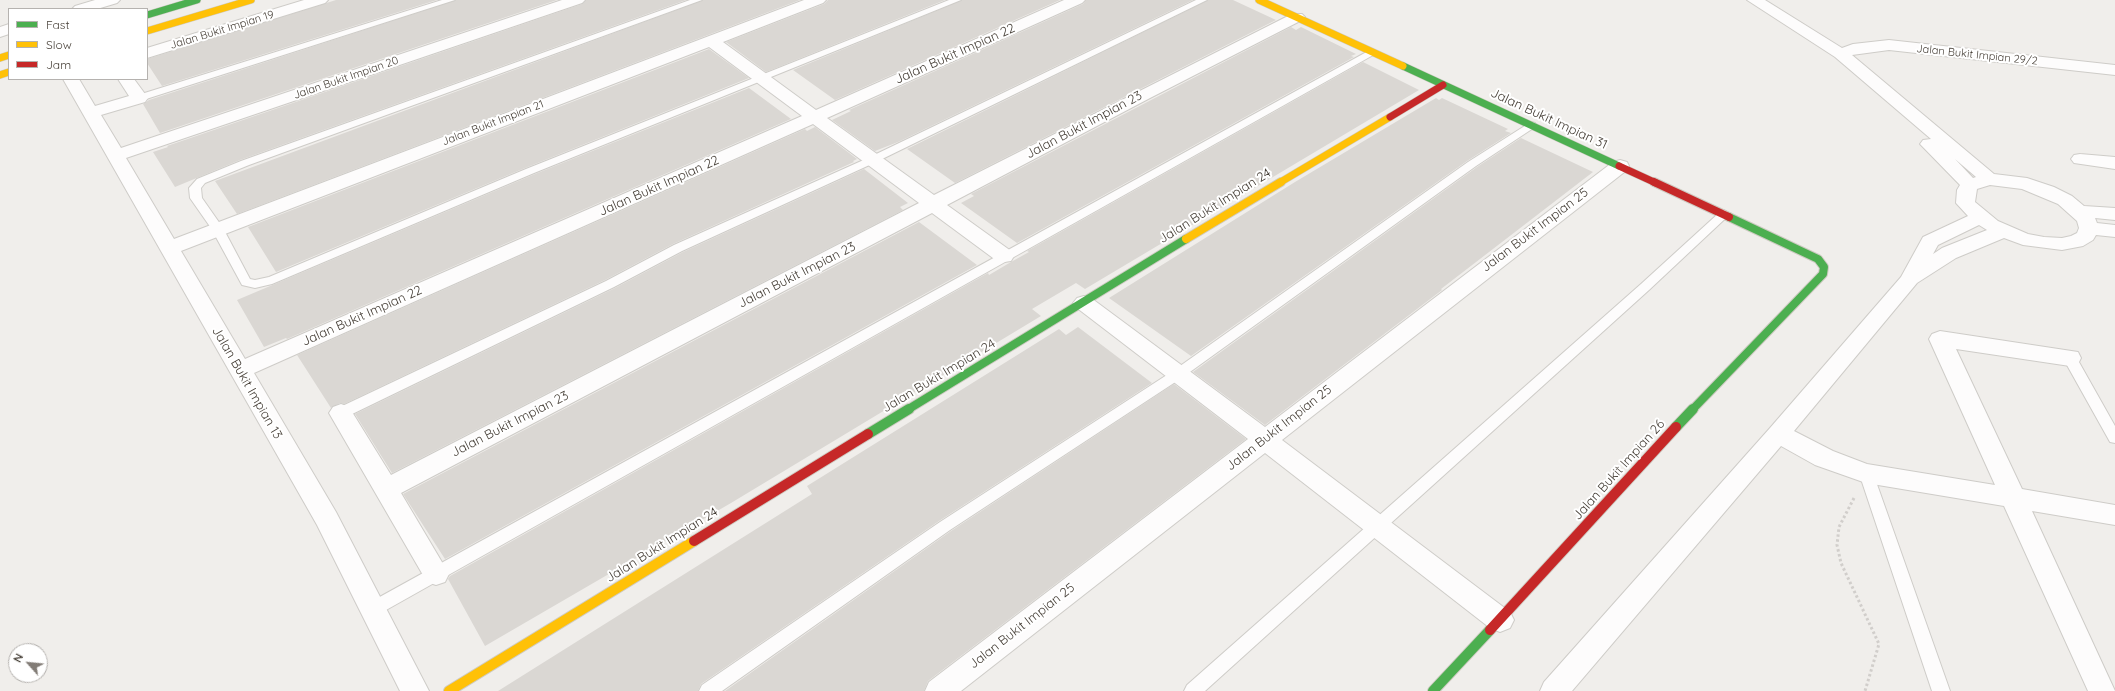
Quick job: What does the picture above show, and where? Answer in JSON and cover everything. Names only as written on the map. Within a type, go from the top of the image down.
[{"type":"street","points":[[84,8],[112,0]]},
{"type":"street","points":[[148,15],[197,0]]},
{"type":"street","points":[[148,31],[251,0]]},
{"type":"street","name":"Jalan Bukit Impian 19","points":[[148,53],[320,0]]},
{"type":"street","name":"Jalan Bukit Impian 20","points":[[116,156],[577,0]]},
{"type":"street","name":"Jalan Bukit Impian 21","points":[[169,248],[217,228],[818,0]]},
{"type":"street","name":"Jalan Bukit Impian 22","points":[[240,370],[814,118],[1077,0]]},
{"type":"street","name":"Jalan Bukit Impian 31","points":[[1259,0],[1724,214],[1818,259],[1824,268]]},
{"type":"street","points":[[1755,0],[1841,54],[1989,179]]},
{"type":"street","name":"Jalan Bukit Impian 23","points":[[386,489],[1144,94],[1297,18]]},
{"type":"street","points":[[711,41],[1004,256]]},
{"type":"street","name":"Jalan Bukit Impian 29/2","points":[[1841,54],[1853,49],[1889,46],[2115,70]]},
{"type":"street","name":"Jalan Bukit Impian 13","points":[[72,80],[327,519],[415,691]]},
{"type":"street","points":[[91,113],[140,98],[127,80]]},
{"type":"street","name":"Jalan Bukit Impian 24","points":[[449,691],[1084,303],[1287,177],[1443,85]]},
{"type":"street","points":[[1892,96],[1920,134],[1970,185]]},
{"type":"street","points":[[2080,159],[2115,163]]},
{"type":"street","name":"Jalan Bukit Impian 25","points":[[939,691],[1620,166]]},
{"type":"street","points":[[1989,179],[2007,180],[2047,191],[2066,200],[2079,211],[2086,220],[2089,228],[2086,236],[2076,242],[2062,244],[2044,243],[2003,231],[1980,218],[1966,203],[1966,190],[1970,185],[1989,179]]},
{"type":"street","points":[[2079,211],[2115,214]]},
{"type":"street","points":[[1554,691],[1778,434],[1909,280],[1930,241],[1980,218]]},
{"type":"street","points":[[2089,228],[2115,231]]},
{"type":"street","points":[[1909,280],[1949,253],[2003,231]]},
{"type":"street","name":"Jalan Bukit Impian 26","points":[[1433,691],[1500,620],[1695,406],[1823,274],[1824,268]]},
{"type":"street","points":[[1084,303],[1378,525],[1500,620]]},
{"type":"street","points":[[2070,358],[1940,339],[2102,691]]},
{"type":"street","points":[[341,413],[436,574]]},
{"type":"street","points":[[1778,434],[1824,458],[1866,473],[2115,515]]},
{"type":"lane","points":[[140,98],[451,0]]},
{"type":"lane","points":[[698,0],[245,163],[201,181],[195,188],[196,198],[217,228],[246,282],[255,284],[272,280],[530,171],[957,0]]},
{"type":"lane","points":[[341,413],[610,284],[678,248],[872,160],[1203,0]]},
{"type":"lane","points":[[373,608],[768,390],[1004,256],[1372,52]]},
{"type":"lane","points":[[708,691],[945,526],[1178,374],[1472,164],[1531,125]]},
{"type":"lane","points":[[1193,691],[1645,287],[1724,214]]},
{"type":"lane","points":[[2070,358],[2115,438]]},
{"type":"lane","points":[[1866,473],[1942,691]]},
{"type":"path","points":[[1865,691],[1879,644],[1841,563],[1838,545],[1839,527],[1866,473]]},
{"type":"building","points":[[336,0],[437,0],[162,86],[148,65],[148,59]]},
{"type":"building","points":[[456,0],[557,0],[160,133],[143,104],[149,100]]},
{"type":"building","points":[[586,0],[686,0],[240,160],[175,187],[153,152],[582,4]]},
{"type":"building","points":[[703,0],[800,0],[237,214],[215,181]]},
{"type":"building","points":[[828,0],[945,0],[766,72],[726,42],[824,4]]},
{"type":"building","points":[[962,0],[1060,0],[835,100],[793,70]]},
{"type":"building","points":[[1086,0],[1193,0],[898,142],[875,151],[832,120],[851,111],[849,110],[1083,4]]},
{"type":"building","points":[[1208,0],[1233,0],[1276,20],[955,183],[907,149]]},
{"type":"building","points":[[1291,27],[1296,30],[1301,27],[1356,54],[1351,56],[1354,57],[1017,243],[961,203],[974,196],[971,194]]},
{"type":"building","points":[[709,49],[749,78],[525,168],[276,272],[248,227]]},
{"type":"building","points":[[1363,62],[1419,90],[1085,289],[1076,283],[1032,309],[1041,316],[731,503],[485,646],[448,579],[450,576],[988,273],[989,275],[1029,252],[1027,251]]},
{"type":"building","points":[[749,88],[791,119],[287,339],[286,338],[264,347],[237,300],[535,174]]},
{"type":"building","points":[[1436,98],[1439,100],[1442,98],[1508,129],[1505,131],[1511,133],[1467,161],[1191,356],[1109,298],[1295,182]]},
{"type":"building","points":[[815,127],[857,159],[853,161],[854,162],[673,244],[605,280],[344,404],[340,403],[331,408],[297,355],[805,129],[807,131]]},
{"type":"building","points":[[1521,138],[1593,172],[1441,289],[1442,290],[1265,425],[1193,372],[1477,167]]},
{"type":"building","points":[[864,169],[908,203],[900,207],[903,210],[392,473],[355,414],[615,288],[683,252]]},
{"type":"building","points":[[919,222],[977,265],[445,559],[403,494]]},
{"type":"building","points":[[1078,327],[1152,383],[939,521],[701,684],[698,691],[498,691],[812,494],[807,486],[1059,329],[1066,335]]},
{"type":"building","points":[[1174,384],[1246,439],[928,681],[924,691],[725,691],[951,531]]},
{"type":"traffic: fast","points":[[148,15],[197,0]]},
{"type":"traffic: fast","points":[[1403,66],[1619,166]]},
{"type":"traffic: fast","points":[[1676,427],[1823,274],[1824,267],[1818,259],[1729,217]]},
{"type":"traffic: fast","points":[[868,434],[1186,239]]},
{"type":"traffic: fast","points":[[1433,691],[1490,630]]},
{"type":"traffic: slow","points":[[148,31],[251,0]]},
{"type":"traffic: slow","points":[[1259,0],[1403,66]]},
{"type":"traffic: slow","points":[[0,58],[8,55]]},
{"type":"traffic: slow","points":[[0,75],[8,72]]},
{"type":"traffic: slow","points":[[1186,239],[1390,117]]},
{"type":"traffic: slow","points":[[449,691],[694,541]]},
{"type":"traffic: jam","points":[[1390,117],[1443,85]]},
{"type":"traffic: jam","points":[[1619,166],[1729,217]]},
{"type":"traffic: jam","points":[[1490,630],[1676,427]]},
{"type":"traffic: jam","points":[[694,541],[868,434]]}]
